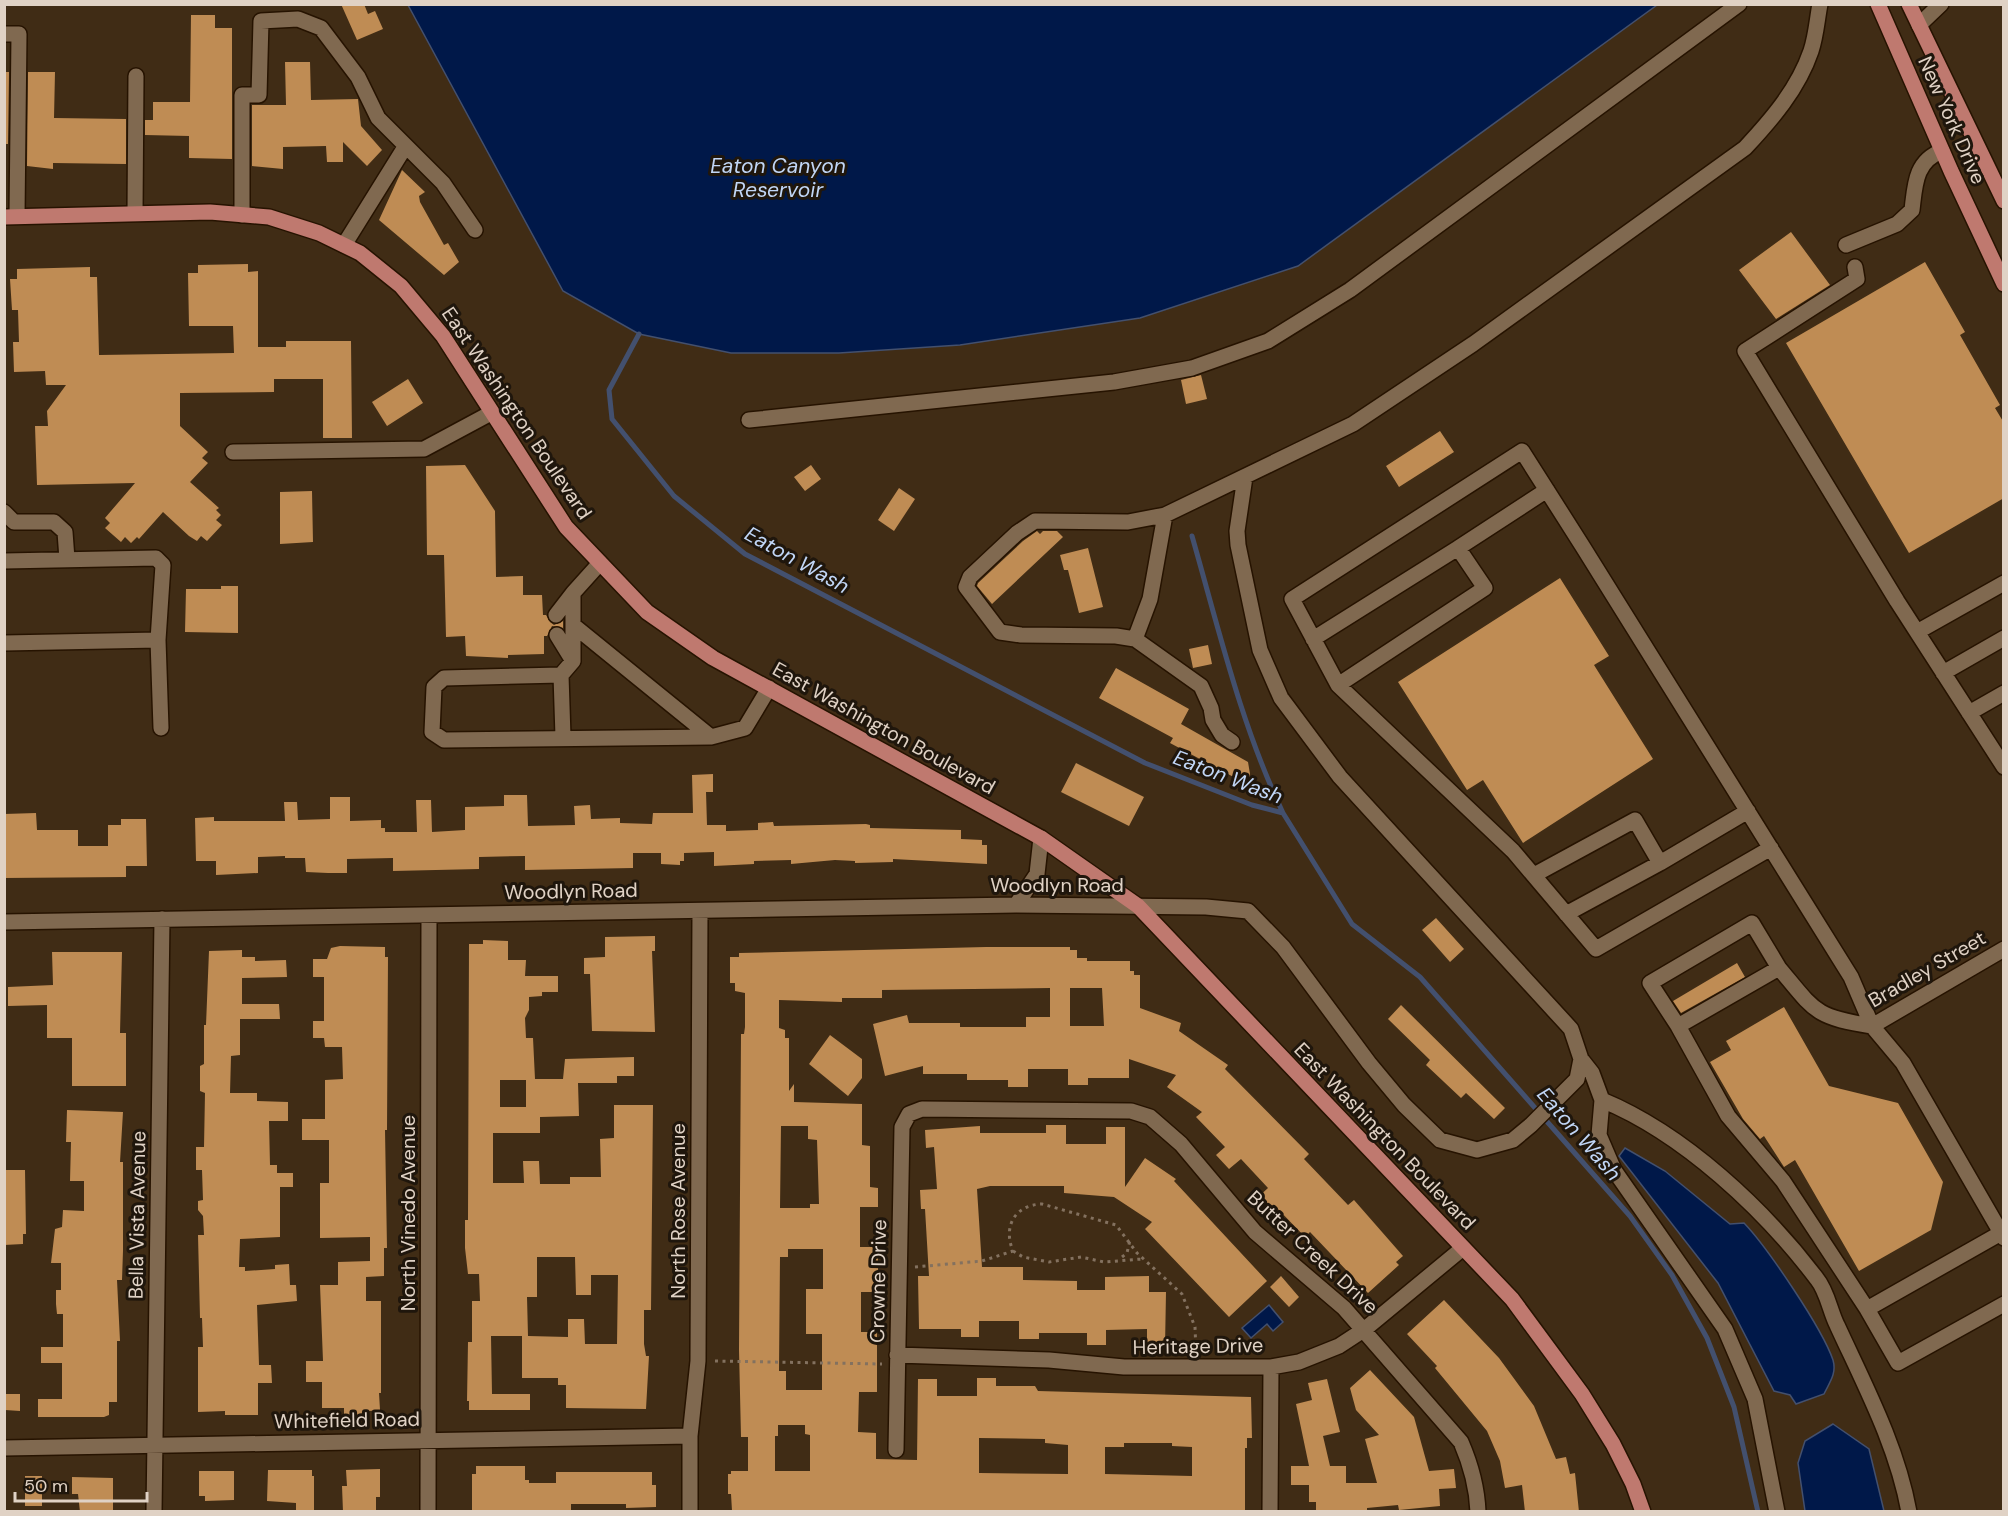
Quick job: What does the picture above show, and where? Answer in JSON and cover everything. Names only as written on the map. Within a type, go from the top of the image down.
[{"type":"main road","name":"New York Drive","points":[[1878,4],[1942,151],[2004,284]]},
{"type":"main road","name":"New York Drive","points":[[1909,4],[2004,201]]},
{"type":"main road","name":"East Washington Boulevard","points":[[11,216],[210,212],[269,217],[319,233],[360,253],[401,286],[443,336],[566,527],[647,612],[713,658],[1041,838],[1138,906],[1512,1299],[1582,1394],[1613,1444],[1633,1484],[1642,1512]]},
{"type":"street","points":[[749,420],[1114,382],[1192,368],[1268,340],[1350,290],[1739,4]]},
{"type":"street","points":[[1232,742],[1222,735],[1201,686],[1135,639],[1116,636],[1021,635],[1000,632],[966,587],[970,577],[1017,533],[1035,521],[1128,522],[1165,515],[1353,424],[1473,344],[1745,148],[1773,117],[1799,77],[1811,50],[1820,4]]},
{"type":"street","points":[[1919,25],[1941,4]]},
{"type":"street","points":[[242,215],[242,95],[260,95],[261,21],[298,19],[321,28],[358,77],[378,118],[443,183],[475,230]]},
{"type":"street","points":[[4,34],[19,34],[10,161],[11,216]]},
{"type":"street","points":[[135,213],[136,76]]},
{"type":"street","points":[[344,245],[405,147]]},
{"type":"street","points":[[1846,245],[1897,224],[1912,210],[1917,174],[1930,155],[1942,151]]},
{"type":"street","points":[[1855,267],[1857,279],[1745,351],[1917,632],[2002,760]]},
{"type":"street","points":[[233,452],[424,449],[491,413]]},
{"type":"street","points":[[1771,848],[1596,949],[1513,851],[1338,685],[1292,599],[1522,451],[1748,811],[1771,848],[1851,977],[1872,1026],[1903,1063],[2002,1236],[1867,1309]]},
{"type":"street","points":[[1245,477],[1237,531],[1238,545],[1260,650],[1281,698],[1340,777],[1571,1029],[1581,1059],[1592,1073],[1602,1100],[1599,1135],[1614,1170],[1725,1329],[1751,1389],[1777,1512]]},
{"type":"street","points":[[1313,639],[1547,490]]},
{"type":"street","points":[[4,512],[14,522],[54,522],[65,532],[67,559]]},
{"type":"street","points":[[1135,639],[1150,598],[1165,515]]},
{"type":"street","points":[[1338,685],[1485,588],[1458,548]]},
{"type":"street","points":[[4,561],[156,558],[163,566],[158,640],[161,728]]},
{"type":"street","points":[[556,615],[600,563]]},
{"type":"street","points":[[1917,632],[2004,583]]},
{"type":"street","points":[[563,737],[561,675],[573,661],[573,593]]},
{"type":"street","points":[[573,625],[711,737]]},
{"type":"street","points":[[557,635],[573,661]]},
{"type":"street","points":[[1943,673],[2004,638]]},
{"type":"street","points":[[4,644],[158,640]]},
{"type":"street","points":[[561,675],[444,678],[434,687],[432,732],[444,740],[711,737],[745,728],[769,688]]},
{"type":"street","points":[[1969,713],[2004,693]]},
{"type":"street","points":[[1566,914],[1660,864],[1748,811]]},
{"type":"street","points":[[1534,876],[1635,820],[1660,864]]},
{"type":"street","points":[[1016,905],[1037,874],[1041,838]]},
{"type":"street","name":"Woodlyn Road","points":[[4,922],[1016,905],[1206,907],[1248,911],[1283,947],[1369,1063],[1404,1105],[1440,1140],[1478,1150],[1513,1140],[1577,1079],[1581,1059]]},
{"type":"street","name":"North Rose Avenue","points":[[690,1512],[690,1436],[698,1361],[700,911]]},
{"type":"street","name":"North Vinedo Avenue","points":[[428,1512],[429,915]]},
{"type":"street","name":"Bella Vista Avenue","points":[[154,1512],[162,919]]},
{"type":"street","points":[[1872,1026],[1836,1020],[1820,1014],[1779,969],[1752,923],[1650,983],[1678,1026],[1728,1116],[1783,1181],[1867,1309],[1898,1363],[2004,1304]]},
{"type":"street","name":"Bradley Street","points":[[1872,1026],[2004,949]]},
{"type":"street","points":[[1678,1026],[1779,969]]},
{"type":"street","points":[[1602,1100],[1633,1113],[1681,1144],[1754,1209],[1819,1281],[1886,1432],[1905,1487],[1909,1512]]},
{"type":"street","name":"Butter Creek Drive","points":[[909,1114],[922,1109],[1131,1111],[1150,1117],[1181,1144],[1197,1166],[1256,1232],[1305,1272],[1365,1329],[1461,1442],[1476,1484],[1478,1512]]},
{"type":"street","name":"Crowne Drive","points":[[896,1450],[902,1127],[909,1114]]},
{"type":"street","name":"Heritage Drive","points":[[897,1360],[1040,1359],[1124,1367],[1271,1366],[1299,1362],[1339,1346],[1365,1329],[1463,1248]]},
{"type":"street","points":[[1270,1512],[1271,1366]]},
{"type":"street","name":"Whitefield Road","points":[[4,1448],[690,1436]]},
{"type":"path","points":[[1143,1259],[1104,1262],[1071,1257],[1049,1262],[1023,1257],[1013,1251],[1008,1234],[1009,1224],[1023,1208],[1032,1204],[1042,1204],[1116,1225],[1143,1259],[1182,1294],[1198,1340],[1196,1367]]},
{"type":"path","points":[[1121,1259],[1127,1253],[1130,1240]]},
{"type":"path","points":[[898,1265],[917,1267],[982,1261],[1013,1251]]},
{"type":"path","points":[[698,1361],[897,1360]]},
{"type":"water","name":"Eaton Canyon Reservoir","points":[[408,5],[1657,5],[1298,266],[1140,318],[960,345],[839,353],[731,353],[639,334],[563,291]]},
{"type":"water","points":[[1625,1148],[1665,1171],[1730,1224],[1744,1223],[1754,1234],[1793,1289],[1827,1346],[1833,1360],[1834,1370],[1824,1394],[1796,1404],[1790,1395],[1774,1391],[1718,1283],[1619,1156]]},
{"type":"water","points":[[1269,1305],[1283,1322],[1273,1331],[1267,1324],[1251,1338],[1242,1328]]},
{"type":"water","points":[[1833,1424],[1869,1449],[1884,1511],[1805,1511],[1798,1463],[1805,1441]]},
{"type":"building","points":[[341,4],[364,4],[368,14],[375,11],[383,29],[357,40]]},
{"type":"building","points":[[191,15],[215,15],[215,28],[232,28],[232,159],[189,158],[189,136],[145,135],[145,120],[153,120],[153,102],[190,102]]},
{"type":"building","points":[[285,62],[310,62],[311,100],[358,99],[361,126],[382,150],[367,166],[343,142],[343,162],[327,162],[326,146],[283,147],[283,169],[252,166],[252,105],[286,105]]},
{"type":"building","points":[[4,72],[9,72],[8,144],[4,144]]},
{"type":"building","points":[[28,72],[55,72],[54,118],[126,119],[126,164],[53,163],[53,169],[27,166]]},
{"type":"building","points":[[402,170],[425,192],[419,196],[420,202],[444,245],[448,243],[459,262],[444,275],[379,220]]},
{"type":"building","points":[[1791,232],[1830,285],[1776,319],[1739,270]]},
{"type":"building","points":[[1925,262],[1965,332],[1960,335],[2000,405],[1995,408],[2004,423],[2004,498],[1909,553],[1786,343]]},
{"type":"building","points":[[248,264],[248,272],[258,271],[258,347],[286,347],[286,341],[351,341],[352,438],[323,438],[323,379],[274,379],[274,392],[180,393],[180,426],[208,452],[202,458],[208,463],[190,482],[219,508],[216,510],[221,515],[216,520],[222,525],[207,541],[201,536],[197,541],[163,512],[139,539],[137,537],[131,543],[125,537],[121,542],[105,528],[110,523],[105,518],[135,483],[37,485],[35,426],[48,426],[47,411],[66,385],[46,385],[45,371],[14,372],[13,342],[19,342],[18,310],[12,310],[10,279],[17,279],[17,269],[90,267],[90,277],[97,277],[99,355],[234,353],[233,326],[189,326],[188,273],[198,273],[198,265]]},
{"type":"building","points":[[1201,375],[1207,399],[1186,404],[1181,380]]},
{"type":"building","points":[[408,379],[423,403],[387,426],[372,402]]},
{"type":"building","points":[[1440,431],[1454,452],[1399,487],[1386,466]]},
{"type":"building","points":[[465,465],[495,511],[496,577],[523,576],[523,595],[542,595],[543,615],[546,615],[554,625],[563,621],[563,628],[552,626],[547,636],[544,636],[544,654],[508,655],[508,658],[466,656],[465,636],[446,637],[444,555],[427,555],[426,466]]},
{"type":"building","points":[[811,465],[821,479],[805,491],[794,477]]},
{"type":"building","points":[[899,488],[915,499],[894,531],[878,520]]},
{"type":"building","points":[[312,491],[313,542],[280,544],[280,492]]},
{"type":"building","points":[[1037,531],[1040,534],[1043,531],[1057,531],[1063,537],[992,604],[977,586],[978,583]]},
{"type":"building","points":[[1088,548],[1103,607],[1079,613],[1068,570],[1064,570],[1060,555]]},
{"type":"building","points":[[1560,578],[1609,656],[1594,665],[1653,759],[1523,843],[1483,780],[1467,790],[1398,682]]},
{"type":"building","points":[[221,586],[238,586],[238,633],[185,632],[186,589],[221,589]]},
{"type":"building","points":[[1208,645],[1212,664],[1193,668],[1189,649]]},
{"type":"building","points":[[1116,668],[1189,709],[1181,724],[1248,762],[1250,774],[1248,780],[1241,781],[1170,743],[1173,738],[1099,698]]},
{"type":"building","points":[[1076,763],[1144,797],[1129,826],[1061,792]]},
{"type":"building","points":[[713,774],[713,792],[706,792],[707,825],[726,825],[726,831],[758,830],[758,823],[773,822],[774,826],[866,824],[870,825],[870,828],[961,830],[961,839],[982,840],[982,845],[987,845],[987,864],[893,859],[893,862],[855,863],[855,861],[835,860],[791,864],[791,860],[754,861],[754,864],[714,866],[714,852],[684,853],[684,861],[680,861],[680,865],[661,864],[661,853],[633,853],[633,868],[525,870],[525,856],[479,857],[479,869],[393,871],[393,858],[347,859],[347,873],[328,873],[306,872],[305,858],[285,858],[285,856],[258,857],[258,873],[216,875],[216,861],[196,861],[195,818],[214,817],[214,821],[285,821],[284,802],[297,802],[298,820],[330,819],[330,797],[350,797],[350,821],[381,820],[381,828],[385,828],[385,832],[417,832],[416,800],[431,800],[432,832],[465,830],[465,807],[504,806],[504,795],[527,795],[528,826],[575,825],[574,806],[590,805],[591,819],[620,818],[620,823],[652,824],[653,813],[693,813],[692,775]]},
{"type":"building","points":[[36,813],[37,830],[78,830],[78,846],[108,846],[108,825],[121,825],[121,819],[146,819],[147,866],[126,866],[126,877],[4,878],[4,814]]},
{"type":"building","points":[[1436,918],[1464,949],[1450,962],[1422,930]]},
{"type":"building","points":[[655,936],[655,951],[652,951],[655,1032],[592,1031],[590,974],[584,974],[584,958],[605,957],[605,937]]},
{"type":"building","points":[[483,940],[508,941],[508,960],[526,960],[525,976],[558,976],[558,992],[542,992],[542,996],[529,997],[529,1010],[525,1018],[526,1038],[533,1038],[535,1079],[563,1079],[565,1059],[634,1057],[634,1076],[617,1076],[617,1083],[578,1083],[579,1116],[540,1117],[540,1133],[493,1133],[493,1183],[524,1183],[523,1161],[539,1161],[540,1184],[570,1184],[570,1177],[601,1177],[600,1139],[614,1138],[614,1105],[653,1105],[651,1310],[644,1310],[644,1344],[646,1356],[649,1356],[646,1409],[566,1408],[566,1385],[558,1385],[558,1378],[522,1378],[522,1336],[491,1336],[492,1394],[530,1394],[530,1410],[469,1410],[469,1401],[467,1401],[468,1342],[472,1342],[472,1301],[480,1301],[479,1274],[468,1274],[465,1248],[465,1220],[468,1220],[469,944],[483,944]],"holes":[[[500,1080],[526,1080],[526,1107],[500,1107]],[[537,1257],[575,1257],[576,1295],[591,1295],[591,1275],[618,1275],[617,1344],[585,1344],[584,1319],[568,1319],[568,1337],[528,1336],[527,1297],[537,1297]]]},
{"type":"building","points":[[340,946],[385,947],[385,957],[388,957],[387,1130],[385,1130],[387,1248],[384,1248],[384,1276],[366,1277],[366,1301],[381,1301],[381,1393],[379,1393],[380,1410],[369,1411],[369,1415],[344,1415],[344,1408],[322,1408],[322,1382],[306,1382],[306,1361],[323,1361],[320,1285],[338,1285],[338,1262],[370,1261],[370,1237],[320,1238],[320,1183],[329,1183],[329,1140],[302,1140],[302,1119],[325,1119],[325,1080],[343,1079],[342,1047],[325,1047],[324,1038],[313,1038],[313,1021],[324,1021],[324,977],[313,977],[313,959],[327,959],[331,948]]},
{"type":"building","points":[[1070,947],[1070,950],[1077,950],[1077,958],[1087,958],[1087,961],[1130,961],[1130,971],[1134,971],[1134,975],[1140,975],[1140,1008],[1181,1023],[1179,1031],[1228,1065],[1225,1069],[1309,1154],[1304,1159],[1348,1205],[1354,1200],[1403,1256],[1396,1262],[1399,1265],[1368,1293],[1310,1232],[1305,1237],[1276,1207],[1268,1214],[1255,1200],[1268,1188],[1241,1159],[1229,1169],[1216,1155],[1225,1147],[1196,1117],[1202,1112],[1167,1087],[1176,1075],[1129,1059],[1129,1078],[1088,1078],[1088,1085],[1068,1085],[1068,1069],[1028,1069],[1028,1087],[1008,1087],[1008,1080],[967,1080],[967,1074],[923,1074],[923,1066],[885,1076],[873,1024],[907,1015],[909,1023],[960,1023],[960,1027],[1026,1027],[1026,1017],[1050,1017],[1050,988],[882,990],[882,998],[842,998],[842,1002],[779,1000],[779,1028],[785,1030],[785,1038],[789,1038],[789,1091],[794,1084],[794,1102],[862,1104],[862,1145],[870,1146],[870,1187],[878,1188],[878,1207],[860,1207],[860,1247],[878,1247],[878,1292],[861,1292],[861,1332],[877,1332],[877,1392],[859,1392],[858,1432],[876,1433],[876,1459],[917,1460],[918,1379],[937,1379],[937,1396],[977,1396],[977,1378],[996,1378],[996,1386],[1035,1386],[1038,1391],[1251,1397],[1252,1438],[1247,1438],[1247,1448],[1245,1448],[1245,1512],[732,1511],[731,1494],[728,1494],[728,1474],[731,1474],[731,1471],[748,1471],[748,1437],[741,1437],[739,1350],[741,1034],[744,1034],[745,1027],[745,993],[735,991],[735,983],[730,983],[730,957],[739,957],[739,953]],"holes":[[[1070,988],[1102,988],[1104,1026],[1070,1026]],[[781,1126],[808,1126],[808,1139],[817,1140],[819,1204],[810,1204],[810,1208],[780,1208]],[[788,1249],[823,1249],[823,1289],[806,1289],[806,1334],[822,1334],[822,1390],[786,1390],[786,1371],[779,1371],[780,1257],[788,1257]],[[778,1425],[805,1425],[805,1434],[810,1435],[810,1471],[775,1471],[775,1436],[778,1436]],[[979,1438],[1045,1439],[1045,1443],[1068,1445],[1068,1474],[979,1473]],[[1124,1443],[1172,1443],[1172,1446],[1192,1447],[1192,1476],[1105,1474],[1105,1447],[1124,1447]]]},
{"type":"building","points":[[242,950],[242,957],[255,957],[255,961],[286,960],[287,977],[242,978],[242,1004],[279,1004],[280,1019],[240,1019],[240,1055],[231,1056],[230,1093],[257,1093],[257,1101],[288,1102],[288,1121],[269,1121],[270,1165],[277,1165],[277,1173],[293,1173],[293,1187],[280,1187],[280,1237],[240,1239],[239,1267],[245,1267],[245,1271],[275,1269],[275,1265],[289,1264],[290,1285],[296,1285],[297,1301],[257,1305],[259,1365],[271,1365],[272,1383],[258,1383],[258,1415],[225,1415],[225,1411],[198,1412],[198,1347],[203,1347],[198,1235],[204,1235],[203,1216],[198,1210],[198,1201],[203,1200],[202,1170],[196,1170],[196,1147],[204,1147],[205,1093],[200,1091],[200,1066],[204,1064],[209,951]]},
{"type":"building","points":[[52,952],[122,952],[120,1033],[126,1033],[126,1086],[72,1086],[72,1038],[47,1038],[47,1005],[8,1006],[8,987],[53,985]]},
{"type":"building","points":[[1737,963],[1745,977],[1681,1013],[1673,1001]]},
{"type":"building","points":[[1401,1005],[1505,1108],[1494,1119],[1466,1093],[1461,1098],[1426,1065],[1430,1060],[1388,1019]]},
{"type":"building","points":[[1784,1007],[1829,1086],[1898,1103],[1943,1182],[1931,1230],[1859,1271],[1795,1160],[1784,1167],[1764,1136],[1760,1139],[1743,1119],[1710,1062],[1731,1050],[1726,1041]]},
{"type":"building","points":[[830,1035],[862,1059],[862,1078],[848,1096],[809,1064]]},
{"type":"building","points":[[67,1110],[123,1112],[120,1162],[123,1162],[123,1251],[122,1280],[117,1280],[120,1341],[117,1341],[117,1402],[109,1402],[109,1415],[104,1417],[38,1417],[38,1399],[62,1399],[62,1363],[41,1363],[41,1347],[63,1347],[63,1314],[57,1314],[56,1304],[56,1290],[61,1290],[61,1263],[51,1263],[55,1229],[62,1227],[63,1210],[84,1211],[84,1181],[70,1181],[71,1142],[66,1142]]},
{"type":"building","points":[[1046,1125],[1066,1125],[1066,1144],[1106,1144],[1106,1127],[1125,1127],[1125,1187],[1145,1158],[1176,1179],[1174,1181],[1267,1281],[1229,1317],[1145,1229],[1152,1222],[1114,1197],[1064,1193],[1064,1186],[990,1186],[977,1189],[982,1267],[1023,1267],[1023,1280],[1077,1281],[1077,1290],[1105,1290],[1105,1277],[1149,1276],[1149,1292],[1166,1292],[1165,1347],[1147,1347],[1147,1329],[1106,1330],[1106,1345],[1087,1345],[1087,1333],[1039,1333],[1039,1339],[1019,1339],[1019,1321],[979,1321],[979,1337],[961,1337],[961,1329],[919,1329],[918,1276],[929,1276],[925,1209],[921,1209],[920,1190],[937,1189],[934,1147],[926,1148],[925,1130],[980,1126],[980,1133],[1046,1133]]},
{"type":"building","points":[[4,1170],[25,1170],[26,1234],[23,1234],[23,1244],[4,1245]]},
{"type":"building","points":[[1281,1276],[1299,1297],[1289,1307],[1270,1287]]},
{"type":"building","points":[[1444,1300],[1499,1358],[1534,1406],[1556,1459],[1566,1457],[1570,1474],[1575,1473],[1579,1512],[1525,1512],[1522,1485],[1505,1488],[1500,1461],[1487,1431],[1435,1368],[1437,1366],[1407,1334]]},
{"type":"building","points":[[1370,1370],[1414,1417],[1429,1471],[1454,1469],[1456,1488],[1439,1489],[1440,1506],[1399,1510],[1398,1505],[1367,1508],[1367,1512],[1316,1512],[1316,1502],[1309,1502],[1309,1485],[1291,1485],[1291,1466],[1309,1466],[1296,1404],[1312,1400],[1308,1383],[1327,1379],[1340,1432],[1323,1436],[1330,1466],[1346,1466],[1346,1483],[1377,1483],[1365,1439],[1379,1435],[1356,1410],[1350,1388]]},
{"type":"building","points":[[5,1394],[20,1394],[20,1411],[5,1410]]},
{"type":"building","points":[[476,1466],[525,1466],[525,1480],[529,1480],[529,1483],[556,1483],[556,1472],[652,1472],[652,1485],[656,1485],[656,1507],[626,1508],[626,1504],[571,1504],[571,1512],[472,1512],[472,1474],[476,1474]]},
{"type":"building","points":[[380,1469],[380,1497],[376,1497],[376,1512],[343,1512],[342,1486],[347,1486],[346,1470]]},
{"type":"building","points":[[268,1470],[312,1470],[314,1512],[296,1512],[296,1503],[267,1501]]},
{"type":"building","points":[[199,1471],[234,1471],[234,1500],[205,1501],[205,1496],[199,1496]]},
{"type":"building","points":[[25,1476],[42,1476],[42,1506],[25,1506]]},
{"type":"building","points":[[72,1477],[113,1478],[113,1512],[80,1512],[78,1494],[72,1494]]},
{"type":"waterway","name":"Eaton Wash","points":[[639,334],[609,390],[612,419],[674,496],[745,554],[1145,763],[1252,805],[1283,813],[1352,924],[1420,977],[1630,1216],[1672,1275],[1707,1338],[1734,1407],[1758,1512]]},
{"type":"waterway","points":[[1192,536],[1243,711],[1268,780],[1283,813]]}]
